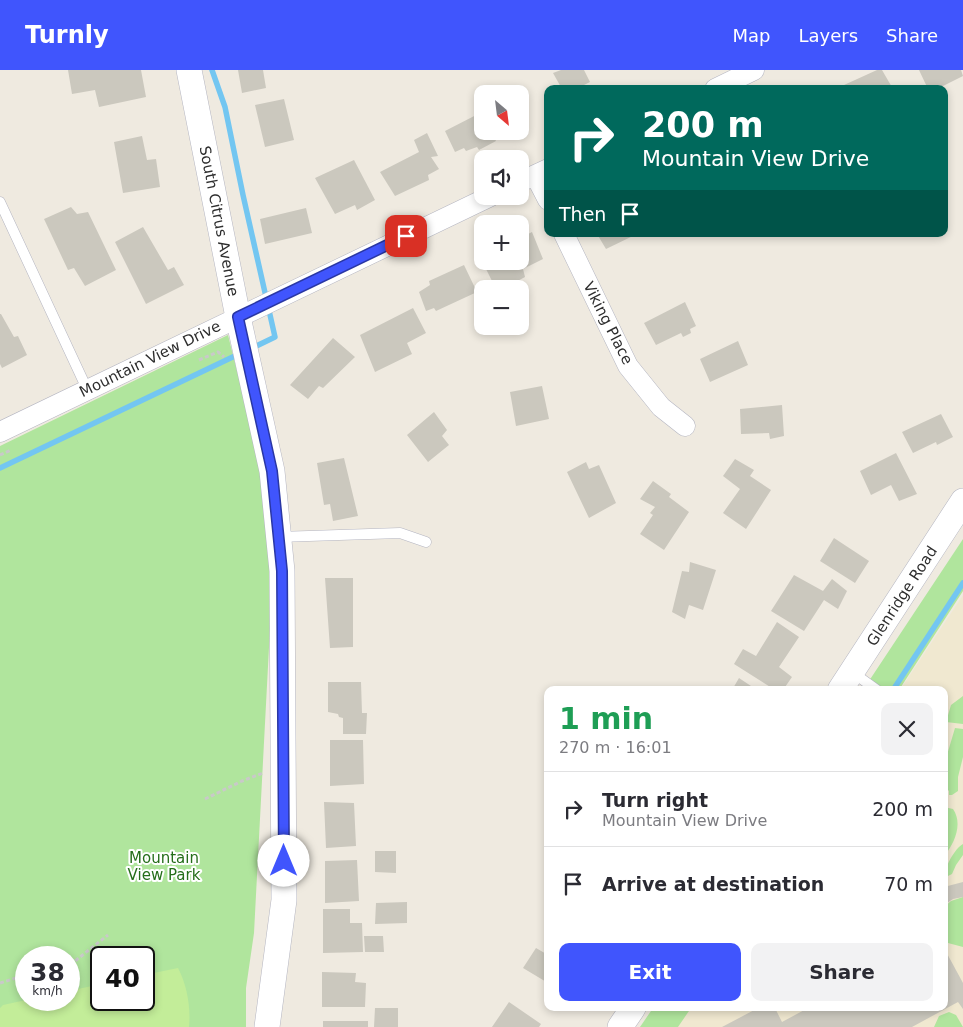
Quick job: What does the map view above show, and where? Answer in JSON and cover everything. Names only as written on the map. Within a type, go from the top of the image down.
[{"type":"street","name":"South Citrus Avenue","points":[[189,70],[238,317],[272,471],[282,571],[284,900],[267,1027]]},
{"type":"street","points":[[723,85],[754,70]]},
{"type":"street","points":[[534,175],[544,193]]},
{"type":"street","name":"Mountain View Drive","points":[[0,432],[474,204]]},
{"type":"street","name":"Viking Place","points":[[565,237],[628,366],[661,407],[685,426]]},
{"type":"street","name":"Glenridge Road","points":[[846,681],[963,501]]},
{"type":"street","points":[[620,1027],[631,1011]]},
{"type":"lane","points":[[0,202],[87,390]]},
{"type":"lane","points":[[278,537],[400,533],[426,542]]},
{"type":"lane","points":[[846,681],[863,686]]},
{"type":"path","points":[[194,362],[218,352],[228,361]]},
{"type":"path","points":[[0,455],[18,447]]},
{"type":"path","points":[[205,799],[264,772],[264,778]]},
{"type":"path","points":[[80,957],[108,935]]},
{"type":"path","points":[[0,983],[15,978]]},
{"type":"shaded area","points":[[963,595],[963,1027],[676,1027],[688,1011],[948,1011],[948,686],[903,686]]},
{"type":"green space","name":"Mountain View Park","points":[[228,335],[262,471],[273,571],[254,933],[246,988],[246,1027],[0,1027],[0,446]]},
{"type":"green space","points":[[963,539],[963,591],[902,686],[866,686]]},
{"type":"green space","points":[[963,696],[963,724],[948,722],[951,705]]},
{"type":"green space","points":[[955,728],[963,729],[963,757],[958,777],[958,791],[952,795],[949,795],[948,790],[948,752]]},
{"type":"green space","points":[[948,808],[953,809],[957,820],[956,833],[948,850]]},
{"type":"green space","points":[[963,844],[963,855],[952,874],[948,876],[950,859]]},
{"type":"green space","points":[[963,897],[963,947],[948,943],[948,904]]},
{"type":"green space","points":[[178,968],[188,997],[189,1027],[0,1027],[0,1008],[3,1005],[15,1002],[15,1011],[80,1011],[80,989],[90,986],[90,1011],[155,1011],[155,973]]},
{"type":"green space","points":[[651,1011],[689,1011],[678,1027],[640,1027]]},
{"type":"green space","points":[[949,1012],[956,1015],[963,1027],[934,1027],[939,1016]]},
{"type":"building","points":[[68,70],[141,70],[146,97],[99,107],[95,90],[72,94]]},
{"type":"building","points":[[238,70],[263,70],[266,88],[242,93]]},
{"type":"building","points":[[561,70],[584,70],[590,82],[584,85],[560,85],[553,73]]},
{"type":"building","points":[[877,70],[882,70],[891,85],[844,85]]},
{"type":"building","points":[[919,70],[961,70],[963,76],[945,85],[926,85]]},
{"type":"building","points":[[284,99],[294,140],[265,147],[255,105]]},
{"type":"building","points":[[474,116],[474,140],[496,141],[479,150],[477,147],[466,151],[464,148],[455,152],[445,131]]},
{"type":"building","points":[[427,133],[438,156],[431,157],[439,169],[428,175],[429,180],[395,196],[380,172],[419,152],[414,140]]},
{"type":"building","points":[[142,136],[147,160],[156,159],[160,187],[123,193],[114,142]]},
{"type":"building","points":[[354,160],[375,200],[357,210],[355,205],[335,214],[315,178]]},
{"type":"building","points":[[71,207],[77,214],[88,212],[116,270],[85,286],[74,268],[68,270],[44,219]]},
{"type":"building","points":[[306,208],[312,233],[265,244],[260,219]]},
{"type":"building","points":[[143,227],[168,270],[174,267],[184,285],[146,304],[115,242]]},
{"type":"building","points":[[532,232],[543,259],[529,266],[529,234]]},
{"type":"building","points":[[599,237],[631,237],[606,249]]},
{"type":"building","points":[[464,265],[474,286],[474,293],[436,311],[434,308],[426,311],[419,292],[430,285],[429,281]]},
{"type":"building","points":[[486,270],[523,270],[525,277],[519,280],[492,280]]},
{"type":"building","points":[[685,302],[696,326],[690,329],[691,333],[683,337],[681,333],[656,345],[644,323]]},
{"type":"building","points":[[413,308],[426,333],[407,343],[412,354],[375,372],[360,335]]},
{"type":"building","points":[[0,314],[14,337],[18,336],[27,355],[2,368],[0,364]]},
{"type":"building","points":[[333,338],[355,357],[323,388],[319,386],[308,399],[290,385]]},
{"type":"building","points":[[738,341],[748,365],[710,382],[700,359]]},
{"type":"building","points":[[542,386],[549,419],[516,426],[510,392]]},
{"type":"building","points":[[782,405],[784,436],[770,439],[769,433],[741,434],[740,409]]},
{"type":"building","points":[[434,412],[447,430],[442,436],[449,445],[428,462],[407,435]]},
{"type":"building","points":[[941,414],[953,437],[937,445],[936,442],[913,453],[902,432]]},
{"type":"building","points":[[896,453],[917,494],[899,501],[891,485],[871,495],[860,471]]},
{"type":"building","points":[[344,458],[358,516],[333,521],[330,504],[324,505],[317,463]]},
{"type":"building","points":[[735,459],[754,470],[750,476],[771,490],[746,529],[723,513],[740,489],[723,476]]},
{"type":"building","points":[[586,462],[589,469],[599,465],[616,503],[589,518],[567,472]]},
{"type":"building","points":[[653,481],[671,494],[669,497],[689,512],[664,550],[640,534],[653,515],[650,513],[655,507],[640,499]]},
{"type":"building","points":[[834,538],[869,561],[855,583],[820,561]]},
{"type":"building","points":[[690,562],[716,570],[703,610],[689,605],[685,619],[672,612],[682,571],[689,572]]},
{"type":"building","points":[[794,575],[823,591],[832,579],[847,591],[838,609],[824,600],[804,631],[771,611]]},
{"type":"building","points":[[325,578],[353,578],[353,647],[330,648]]},
{"type":"building","points":[[777,622],[799,637],[779,667],[792,677],[786,686],[769,686],[734,664],[743,649],[756,656]]},
{"type":"building","points":[[739,678],[751,686],[734,686]]},
{"type":"building","points":[[328,682],[361,682],[362,713],[367,713],[366,734],[343,734],[343,718],[339,717],[338,714],[328,712]]},
{"type":"building","points":[[330,740],[363,740],[364,784],[330,786]]},
{"type":"building","points":[[324,802],[354,803],[356,846],[326,848]]},
{"type":"building","points":[[375,851],[396,851],[396,873],[375,872]]},
{"type":"building","points":[[357,860],[359,901],[325,903],[325,861]]},
{"type":"building","points":[[963,882],[963,897],[948,902],[948,886]]},
{"type":"building","points":[[407,902],[407,923],[375,924],[376,903]]},
{"type":"building","points":[[323,909],[350,909],[350,923],[362,923],[363,952],[323,953]]},
{"type":"building","points":[[364,936],[383,936],[384,952],[365,952]]},
{"type":"building","points":[[536,948],[544,953],[544,981],[523,968]]},
{"type":"building","points":[[948,955],[963,983],[963,1009],[958,1002],[948,1007]]},
{"type":"building","points":[[322,972],[356,973],[355,982],[366,983],[365,1007],[322,1007]]},
{"type":"building","points":[[509,1002],[541,1024],[539,1027],[492,1027]]},
{"type":"building","points":[[375,1008],[398,1008],[398,1027],[374,1027]]},
{"type":"building","points":[[752,1011],[776,1011],[782,1022],[802,1011],[941,1011],[912,1027],[722,1027]]},
{"type":"building","points":[[323,1021],[368,1021],[368,1027],[323,1027]]},
{"type":"waterway","points":[[212,70],[225,107],[275,337],[250,349]]},
{"type":"waterway","points":[[0,468],[239,354]]},
{"type":"waterway","points":[[896,686],[963,583]]},
{"type":"route","points":[[284,861],[282,571],[272,471],[238,317],[406,236]]}]
